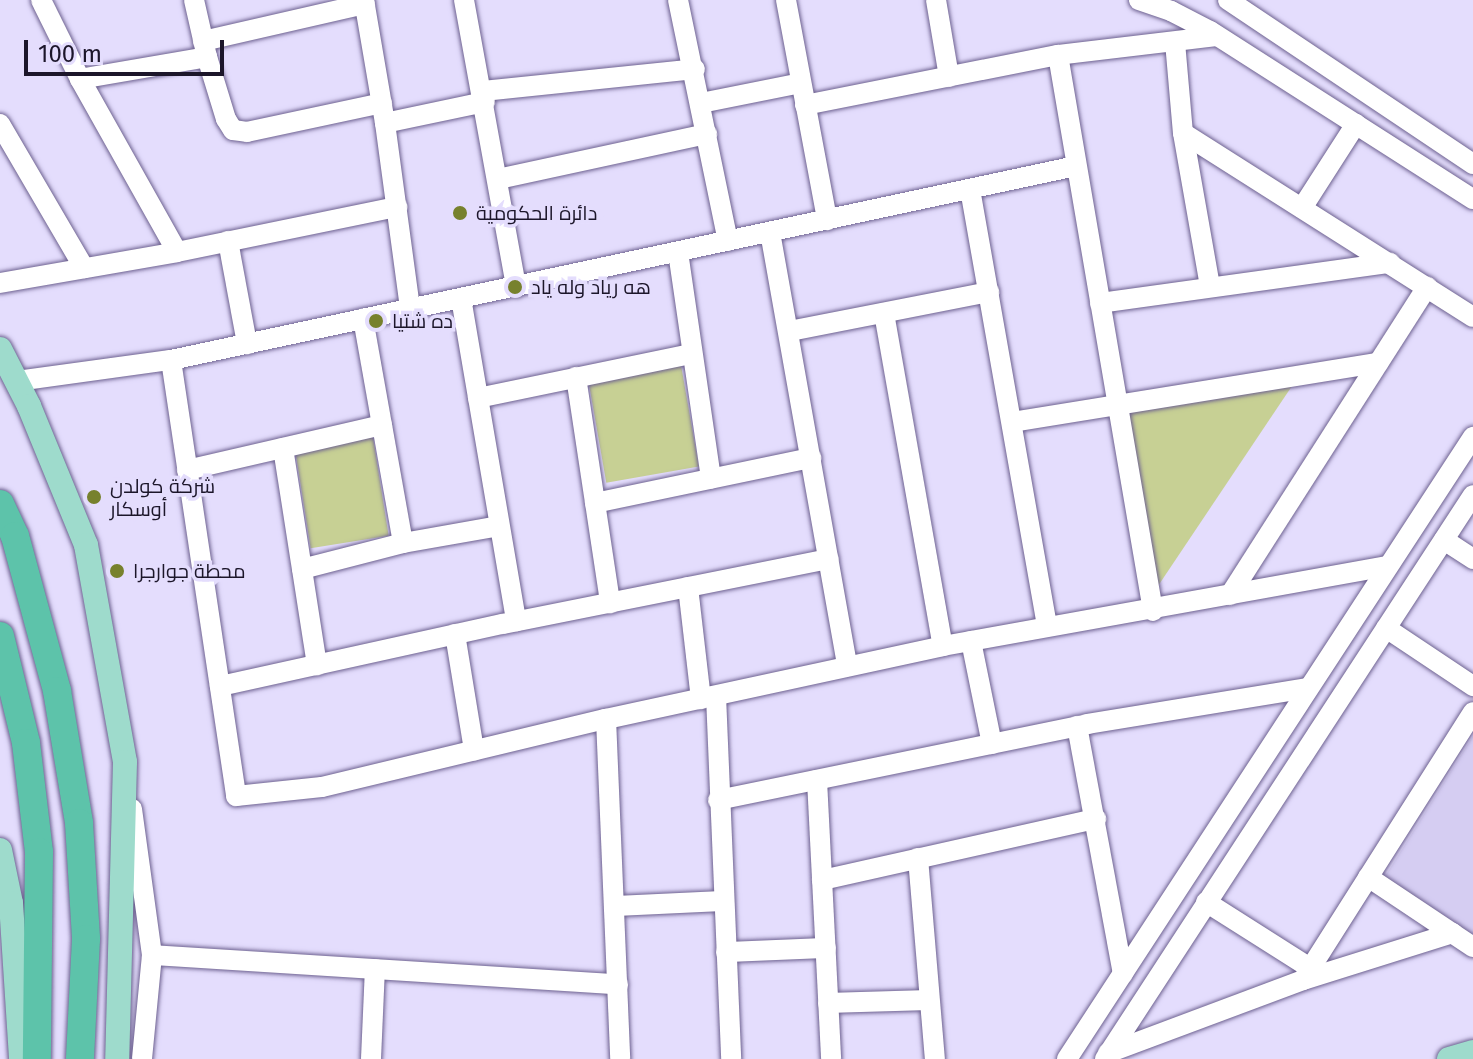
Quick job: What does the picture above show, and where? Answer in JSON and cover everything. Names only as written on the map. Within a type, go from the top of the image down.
[{"type":"highway","points":[[0,504],[15,536],[57,691],[79,823],[86,939],[80,1059]]},
{"type":"highway","points":[[0,636],[26,743],[39,852],[38,1015],[26,1057]]},
{"type":"main road","points":[[0,349],[17,381],[86,545],[125,762],[117,1048]]},
{"type":"main road","points":[[0,850],[6,928],[26,1057]]},
{"type":"main road","points":[[1449,1059],[1473,1052]]},
{"type":"street","points":[[41,0],[80,79],[177,252]]},
{"type":"street","points":[[194,0],[228,125],[239,132],[695,69]]},
{"type":"street","points":[[464,0],[516,287]]},
{"type":"street","points":[[678,0],[695,69],[728,241]]},
{"type":"street","points":[[786,0],[827,220]]},
{"type":"street","points":[[936,0],[949,77]]},
{"type":"street","points":[[1139,0],[1171,11],[1217,36],[1473,199]]},
{"type":"street","points":[[1228,0],[1473,164]]},
{"type":"street","points":[[80,79],[205,49],[364,2],[384,113],[410,309]]},
{"type":"street","points":[[805,105],[1058,55],[1217,36]]},
{"type":"street","points":[[1175,42],[1183,133],[1210,286]]},
{"type":"street","points":[[1058,55],[1153,611]]},
{"type":"street","points":[[701,103],[801,83]]},
{"type":"street","points":[[0,124],[84,268]]},
{"type":"street","points":[[1302,208],[1356,124]]},
{"type":"street","points":[[1183,133],[1473,317]]},
{"type":"street","points":[[498,179],[707,134]]},
{"type":"street","points":[[17,381],[171,360],[1076,166]]},
{"type":"street","points":[[970,189],[1047,626]]},
{"type":"street","points":[[0,283],[177,252],[397,207]]},
{"type":"street","points":[[770,232],[847,666]]},
{"type":"street","points":[[228,241],[247,344]]},
{"type":"street","points":[[678,252],[690,354],[711,479]]},
{"type":"street","points":[[1100,303],[1390,263]]},
{"type":"street","points":[[1230,595],[1427,287]]},
{"type":"street","points":[[790,331],[989,292]]},
{"type":"street","points":[[461,298],[516,621]]},
{"type":"street","points":[[884,313],[943,646]]},
{"type":"street","points":[[363,319],[403,543]]},
{"type":"street","points":[[478,398],[690,354]]},
{"type":"street","points":[[171,360],[236,796],[322,787],[606,719],[943,646],[1047,626],[1153,611],[1388,566]]},
{"type":"street","points":[[1012,422],[1378,363]]},
{"type":"street","points":[[576,377],[610,603]]},
{"type":"street","points":[[187,470],[382,425]]},
{"type":"street","points":[[1067,1059],[1306,688],[1473,437]]},
{"type":"street","points":[[283,448],[317,665]]},
{"type":"street","points":[[595,503],[811,458]]},
{"type":"street","points":[[1106,1056],[1473,495]]},
{"type":"street","points":[[302,569],[403,543],[499,526]]},
{"type":"street","points":[[1444,540],[1473,559]]},
{"type":"street","points":[[220,686],[516,621],[829,559]]},
{"type":"street","points":[[688,587],[708,697],[718,800],[731,1059]]},
{"type":"street","points":[[1386,628],[1473,686]]},
{"type":"street","points":[[455,634],[474,750]]},
{"type":"street","points":[[971,641],[992,744]]},
{"type":"street","points":[[718,800],[1077,726],[1306,688]]},
{"type":"street","points":[[1306,974],[1473,712]]},
{"type":"street","points":[[606,719],[620,1059]]},
{"type":"street","points":[[1077,726],[1123,974]]},
{"type":"street","points":[[117,1048],[143,1049],[152,955],[125,762]]},
{"type":"street","points":[[817,780],[831,1059]]},
{"type":"street","points":[[822,880],[1096,819]]},
{"type":"street","points":[[918,858],[935,1059]]},
{"type":"street","points":[[1368,877],[1473,947]]},
{"type":"street","points":[[615,906],[723,901]]},
{"type":"street","points":[[1206,902],[1306,974]]},
{"type":"street","points":[[1106,1056],[1306,974],[1453,933]]},
{"type":"street","points":[[726,952],[826,948]]},
{"type":"street","points":[[152,955],[618,984]]},
{"type":"street","points":[[371,1059],[375,969]]},
{"type":"street","points":[[828,1003],[928,1000]]},
{"type":"shaded area","points":[[1473,736],[1473,936],[1384,878]]},
{"type":"green space","points":[[681,365],[699,466],[606,483],[588,381]]},
{"type":"green space","points":[[1294,383],[1158,586],[1128,413]]},
{"type":"green space","points":[[373,437],[389,536],[311,548],[295,449]]},
{"type":"place","name":"دائرة الحكومية","points":[[460,213]]},
{"type":"place","name":"هه رياد وله ياد","points":[[515,287]]},
{"type":"place","name":"ده شتيا","points":[[376,321]]},
{"type":"place","name":"شرکة کولدن أوسکار","points":[[94,497]]},
{"type":"place","name":"محطة جوارجرا","points":[[117,571]]}]
